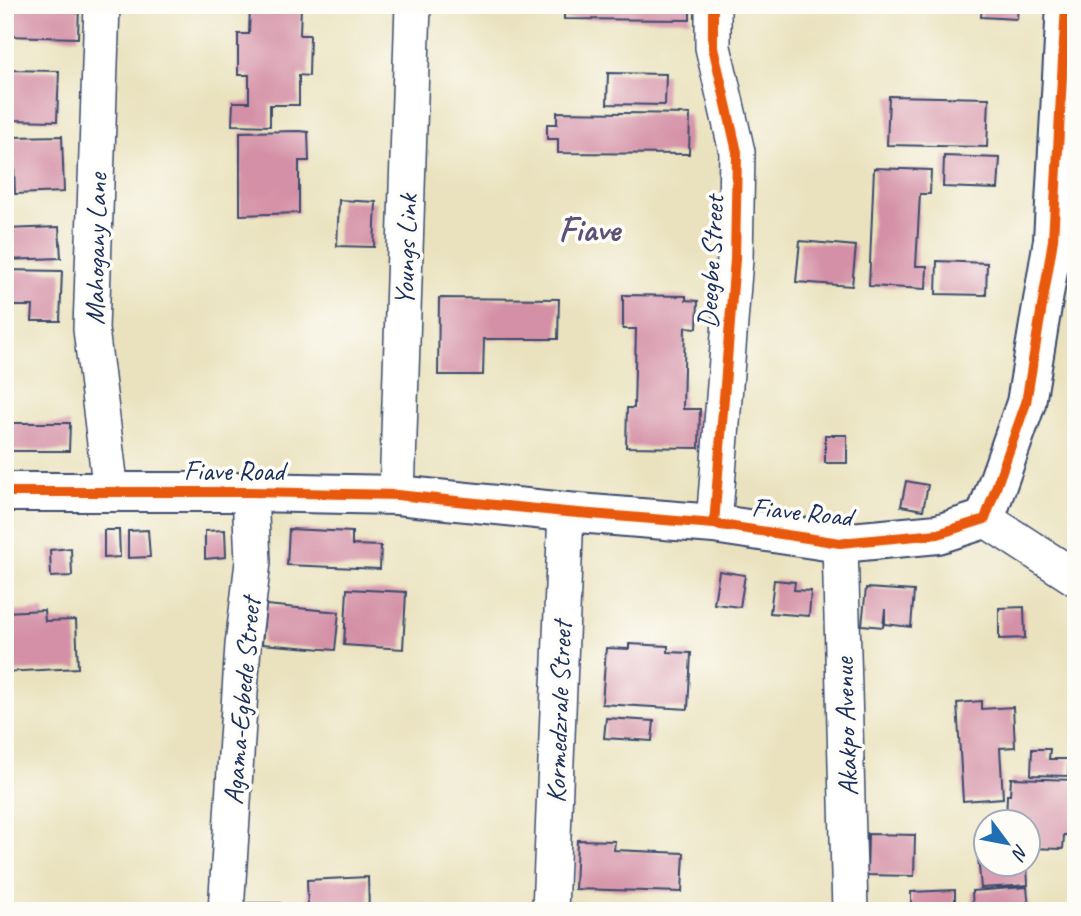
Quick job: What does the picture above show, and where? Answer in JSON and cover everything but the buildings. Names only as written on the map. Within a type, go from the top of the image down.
[{"type":"street","name":"Mahogany Lane","points":[[102,5],[91,329],[111,492]]},
{"type":"street","name":"Youngs Link","points":[[397,495],[413,5]]},
{"type":"street","name":"Deegbe Street","points":[[713,5],[713,47],[737,152],[735,258],[714,524]]},
{"type":"street","points":[[1066,5],[1050,254],[1026,404],[985,519],[1076,578]]},
{"type":"street","name":"Fiave Road","points":[[5,492],[397,495],[714,524],[840,543],[938,534],[985,519]]},
{"type":"street","name":"Agama-Egbede Street","points":[[226,911],[243,645],[253,562],[250,492]]},
{"type":"street","name":"Kormedzrale Street","points":[[550,911],[566,512]]},
{"type":"street","name":"Akakpo Avenue","points":[[840,543],[850,911]]},
{"type":"cycle path","points":[[713,5],[713,47],[737,152],[735,259],[714,524]]},
{"type":"cycle path","points":[[5,492],[397,495],[714,524],[840,543],[938,534],[985,519],[1026,403],[1053,240],[1066,5]]},
{"type":"district","name":"Fiave","points":[[589,229]]}]
